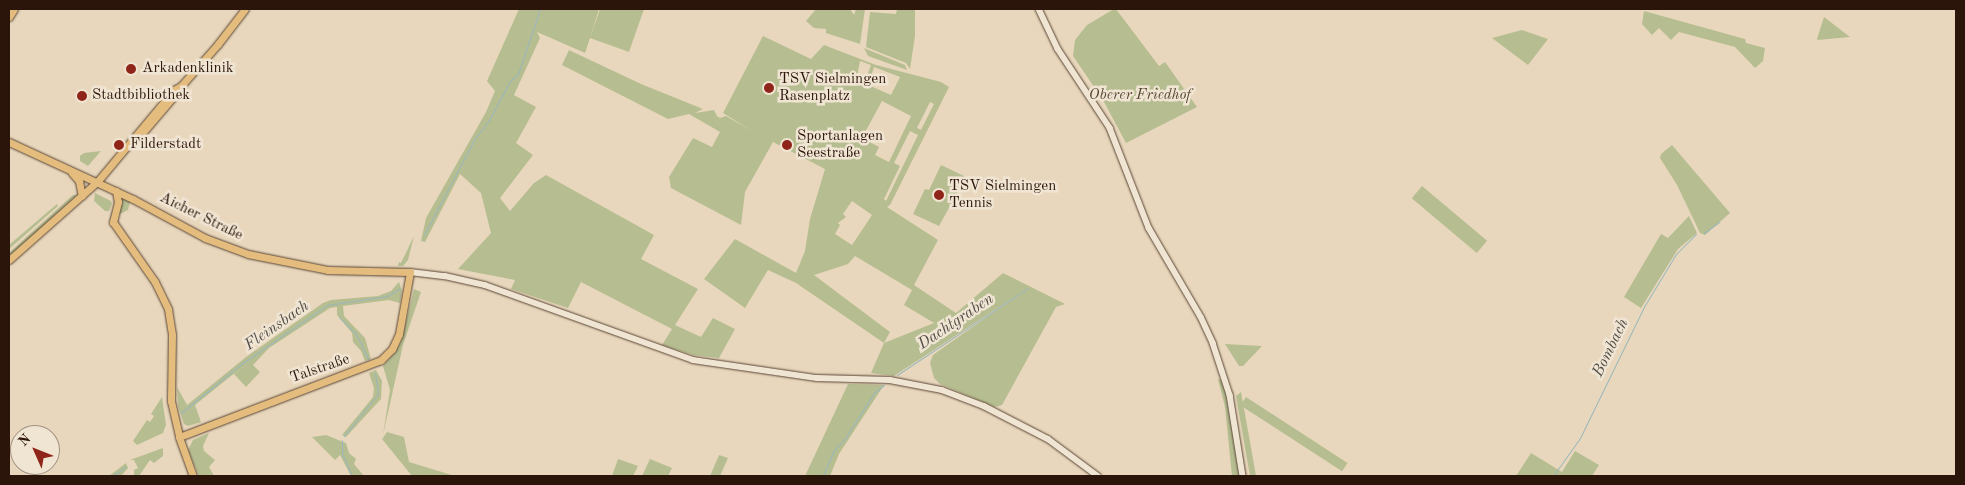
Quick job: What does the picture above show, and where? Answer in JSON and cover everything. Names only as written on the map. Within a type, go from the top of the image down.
[{"type":"main road","points":[[9,17],[14,9]]},
{"type":"main road","points":[[9,260],[96,182],[138,135],[140,129],[155,116],[226,35],[245,9]]},
{"type":"main road","name":"Aicher Straße","points":[[9,142],[96,182],[205,238],[263,259],[328,270],[410,272]]},
{"type":"main road","points":[[70,171],[79,181],[82,196]]},
{"type":"main road","points":[[116,192],[118,202],[113,222],[155,282],[168,309],[172,335],[171,396],[178,437],[193,476]]},
{"type":"main road","name":"Talstraße","points":[[178,437],[381,360],[392,349],[399,334],[410,272]]},
{"type":"street","points":[[1039,9],[1055,44],[1106,120],[1121,153],[1149,228],[1201,317],[1217,352],[1232,403],[1243,476]]},
{"type":"street","name":"Aicher Straße","points":[[410,272],[454,278],[503,292],[693,360],[817,378],[899,381],[952,393],[997,412],[1048,439],[1098,476]]},
{"type":"green space","points":[[519,9],[599,9],[585,53],[537,32],[540,38],[514,95],[536,107],[516,143],[533,155],[500,198],[510,211],[534,183],[546,175],[654,235],[641,259],[698,289],[675,325],[701,337],[713,318],[735,329],[719,358],[693,355],[662,345],[672,329],[581,282],[568,308],[511,289],[515,280],[458,269],[491,233],[481,193],[460,174],[425,242],[421,241],[426,218],[486,112],[495,91],[487,81]]},
{"type":"green space","points":[[600,9],[644,9],[629,52],[590,38]]},
{"type":"green space","points":[[816,9],[850,9],[854,15],[856,9],[865,9],[860,44],[826,33],[826,29],[814,28],[806,21]]},
{"type":"green space","points":[[897,9],[915,9],[915,36],[910,69],[906,63],[866,47],[870,12],[896,14]]},
{"type":"green space","name":"Oberer Friedhof","points":[[1116,9],[1159,66],[1165,62],[1197,107],[1126,143],[1103,100],[1073,56],[1075,40],[1087,25]]},
{"type":"green space","points":[[1644,11],[1745,39],[1746,43],[1765,48],[1763,61],[1755,68],[1735,47],[1679,32],[1671,40],[1659,28],[1652,35],[1642,24]]},
{"type":"green space","points":[[1824,17],[1850,37],[1818,40]]},
{"type":"green space","points":[[1522,30],[1548,39],[1528,65],[1492,38]]},
{"type":"green space","points":[[763,36],[811,59],[824,45],[876,65],[941,82],[949,87],[890,205],[887,207],[938,240],[914,285],[956,313],[1003,273],[1065,304],[1056,307],[1002,405],[995,407],[940,384],[934,378],[930,363],[933,355],[1016,296],[894,376],[871,373],[884,343],[796,283],[768,270],[745,308],[704,279],[735,239],[796,273],[805,251],[810,219],[825,169],[773,142],[745,192],[741,225],[671,188],[669,177],[693,138],[712,147],[720,132],[689,114],[668,119],[562,65],[569,50],[641,84],[703,109],[695,113],[714,110],[720,118],[726,116],[752,131],[723,113]],"holes":[[[860,61],[871,65],[866,79],[857,76]],[[874,67],[900,77],[891,95],[868,85]],[[882,101],[911,116],[889,162],[875,155],[879,147],[862,138]],[[930,102],[934,104],[921,130],[917,128]],[[910,131],[918,135],[886,201],[884,199],[900,166],[894,163]],[[852,201],[872,215],[852,245],[835,234],[840,225],[838,223],[846,217],[843,214]],[[855,256],[912,290],[904,305],[934,323],[884,343],[890,332],[814,275],[848,264]]]},
{"type":"green space","points":[[864,48],[905,65],[907,70],[868,56]]},
{"type":"green space","points":[[1672,145],[1730,213],[1705,235],[1700,233],[1677,185],[1660,158],[1661,154]]},
{"type":"green space","points":[[101,151],[88,166],[80,161],[80,156],[84,153]]},
{"type":"green space","name":"TSV Sielmingen Tennis","points":[[941,165],[966,177],[939,226],[913,214],[925,189],[929,190]]},
{"type":"green space","points":[[1422,186],[1487,241],[1477,253],[1412,198]]},
{"type":"green space","points":[[95,193],[111,201],[112,204],[109,211],[105,211],[94,201]]},
{"type":"green space","points":[[73,195],[77,195],[9,257],[9,253]]},
{"type":"green space","points":[[121,198],[130,202],[128,210],[116,216]]},
{"type":"green space","points":[[57,204],[58,206],[9,249],[9,245]]},
{"type":"green space","points":[[1689,216],[1697,233],[1678,249],[1641,308],[1624,297],[1661,234],[1668,238]]},
{"type":"green space","points":[[414,236],[408,260],[403,266],[398,266],[399,262],[401,263]]},
{"type":"green space","points":[[399,282],[402,291],[400,303],[389,300],[343,306],[344,316],[365,338],[371,359],[365,361],[361,351],[353,342],[352,333],[337,315],[337,307],[330,308],[269,348],[253,365],[260,372],[246,387],[234,374],[250,362],[231,376],[195,405],[201,422],[188,426],[184,424],[178,406],[177,387],[187,405],[246,357],[323,303],[331,300],[378,296],[391,291]]},
{"type":"green space","points":[[414,289],[421,292],[403,345],[383,435],[390,390],[383,366],[395,353],[401,342]]},
{"type":"green space","points":[[1225,344],[1262,346],[1243,366],[1239,366]]},
{"type":"green space","points":[[376,370],[382,381],[381,399],[346,437],[342,435],[373,397],[374,388],[369,373]]},
{"type":"green space","points":[[1218,379],[1223,381],[1229,405],[1239,476],[1232,476],[1225,407]]},
{"type":"green space","points":[[848,384],[884,385],[839,454],[830,476],[805,476]]},
{"type":"green space","points":[[1241,392],[1256,476],[1250,476],[1236,396]]},
{"type":"green space","points":[[162,397],[166,425],[163,433],[137,445],[133,441],[147,420],[150,422],[154,416],[151,414]]},
{"type":"green space","points":[[1246,397],[1347,463],[1342,471],[1241,405]]},
{"type":"green space","points":[[387,432],[404,437],[409,462],[455,476],[412,476],[382,439]]},
{"type":"green space","points":[[209,433],[203,446],[204,451],[215,460],[209,467],[214,476],[199,476],[188,450],[193,440]]},
{"type":"green space","points":[[326,435],[346,443],[349,453],[356,459],[354,464],[364,476],[351,476],[340,455],[335,460],[312,437]]},
{"type":"green space","points":[[163,448],[163,456],[154,463],[150,460],[139,476],[134,475],[134,470],[138,468],[134,460],[130,460]]},
{"type":"green space","points":[[1575,451],[1599,465],[1592,476],[1516,476],[1531,453],[1562,472]]},
{"type":"green space","points":[[719,455],[728,458],[720,476],[710,476]]},
{"type":"green space","points":[[618,459],[638,466],[633,476],[612,476]]},
{"type":"green space","points":[[650,459],[672,468],[668,476],[642,476]]},
{"type":"green space","points":[[126,463],[128,468],[121,476],[109,476]]},
{"type":"waterway","name":"Fleinsbach","points":[[424,235],[474,140],[489,120],[510,81],[518,74],[540,9]]},
{"type":"waterway","name":"Bombach","points":[[1704,233],[1719,222]]},
{"type":"waterway","name":"Bombach","points":[[1553,476],[1580,438],[1645,305],[1676,254],[1696,234]]},
{"type":"waterway","name":"Fleinsbach","points":[[181,413],[240,365],[327,305],[387,296],[400,288]]},
{"type":"waterway","name":"Dachtgraben","points":[[897,375],[1028,288]]},
{"type":"waterway","points":[[339,317],[356,334],[368,359]]},
{"type":"waterway","points":[[344,436],[378,394],[375,373]]},
{"type":"waterway","name":"Dachtgraben","points":[[823,476],[834,450],[844,440],[874,393],[884,385]]},
{"type":"waterway","points":[[342,440],[342,453],[352,476]]},
{"type":"waterway","name":"Fleinsbach","points":[[113,476],[125,467]]},
{"type":"place","name":"Arkadenklinik","points":[[131,69]]},
{"type":"place","name":"TSV Sielmingen Rasenplatz","points":[[769,88]]},
{"type":"place","name":"Stadtbibliothek","points":[[82,96]]},
{"type":"place","name":"Filderstadt","points":[[119,145]]},
{"type":"place","name":"Sportanlagen Seestraße","points":[[787,145]]},
{"type":"place","name":"TSV Sielmingen Tennis","points":[[939,195]]}]
